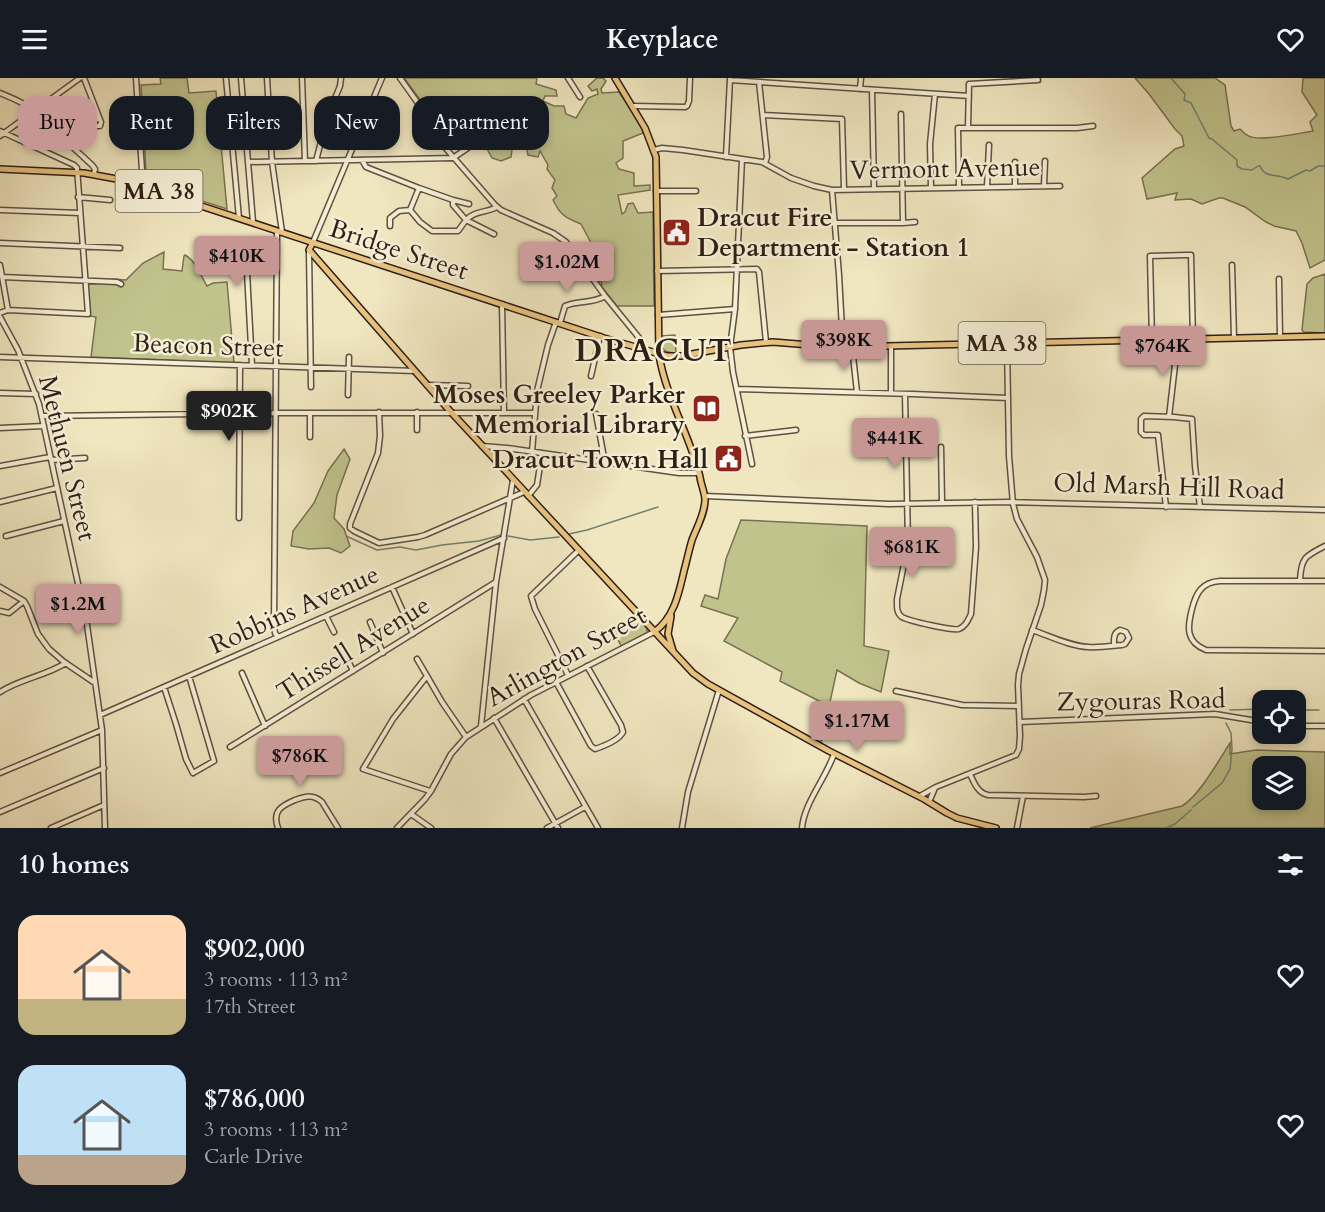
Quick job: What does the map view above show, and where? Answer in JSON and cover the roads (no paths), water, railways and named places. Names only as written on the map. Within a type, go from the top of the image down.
[{"type":"main road","name":"Arlington Street","points":[[615,78],[645,128],[656,157],[659,355],[666,387],[683,425],[705,496],[680,589],[671,613],[663,625],[654,632]]},
{"type":"main road","name":"Bridge Street","points":[[0,169],[78,172],[143,186],[659,355],[681,356],[766,342],[843,347],[1325,336]]},
{"type":"main road","points":[[312,242],[309,250],[451,413],[693,673],[708,684],[834,753],[920,796],[957,818],[996,828]]},
{"type":"main road","points":[[671,613],[668,634],[674,652]]},
{"type":"street","points":[[56,96],[82,78],[99,117]]},
{"type":"street","points":[[136,78],[143,186]]},
{"type":"street","points":[[226,78],[239,218]]},
{"type":"street","points":[[241,78],[253,222]]},
{"type":"street","points":[[267,78],[279,231],[274,413],[274,627],[278,637]]},
{"type":"street","points":[[302,78],[305,161]]},
{"type":"street","points":[[316,161],[327,118],[341,78]]},
{"type":"street","points":[[312,242],[382,78]]},
{"type":"street","points":[[400,78],[425,113],[442,144],[497,207],[553,233],[566,242],[640,339],[643,344],[641,349]]},
{"type":"street","points":[[568,78],[580,97]]},
{"type":"street","points":[[633,106],[683,108],[689,101],[690,78]]},
{"type":"street","points":[[860,89],[861,78]]},
{"type":"street","points":[[726,157],[730,79],[969,96]]},
{"type":"street","points":[[968,128],[969,84],[1038,80]]},
{"type":"street","points":[[759,82],[767,157],[765,163]]},
{"type":"street","points":[[872,90],[874,189]]},
{"type":"street","points":[[0,93],[18,101]]},
{"type":"street","points":[[931,188],[930,144],[935,94]]},
{"type":"street","points":[[901,114],[903,223]]},
{"type":"street","points":[[763,115],[842,119],[844,189]]},
{"type":"street","points":[[1,133],[18,122]]},
{"type":"street","points":[[959,187],[958,128],[1093,126]]},
{"type":"street","points":[[0,315],[8,310],[88,314],[76,167],[1,133]]},
{"type":"street","points":[[987,187],[988,145]]},
{"type":"street","points":[[654,150],[663,148],[765,163],[791,178],[831,190],[843,347]]},
{"type":"street","points":[[76,150],[94,167],[94,174]]},
{"type":"street","points":[[248,162],[453,158],[465,150]]},
{"type":"street","points":[[742,159],[735,309],[730,347],[736,389],[752,464]]},
{"type":"street","points":[[362,160],[366,167],[419,188],[469,204]]},
{"type":"street","points":[[1044,186],[1045,160]]},
{"type":"street","points":[[1015,162],[1015,186]]},
{"type":"street","name":"Vermont Avenue","points":[[831,190],[1060,186]]},
{"type":"street","points":[[410,210],[419,188]]},
{"type":"street","points":[[656,190],[696,191]]},
{"type":"street","points":[[78,197],[110,200]]},
{"type":"street","points":[[453,200],[453,205],[466,220],[494,234]]},
{"type":"street","points":[[410,210],[432,231],[458,231],[472,214],[497,207]]},
{"type":"street","points":[[0,210],[80,213]]},
{"type":"street","points":[[390,226],[390,218],[399,211],[410,210]]},
{"type":"street","points":[[835,223],[915,222]]},
{"type":"street","points":[[0,243],[120,248]]},
{"type":"street","points":[[252,366],[246,254],[277,250]]},
{"type":"street","points":[[309,250],[311,387]]},
{"type":"street","points":[[1152,340],[1150,256],[1191,255],[1193,339]]},
{"type":"street","points":[[0,265],[8,310]]},
{"type":"street","points":[[1232,265],[1234,338]]},
{"type":"street","points":[[657,271],[757,269],[761,285],[766,342]]},
{"type":"street","points":[[2,277],[121,284]]},
{"type":"street","points":[[1279,279],[1280,337]]},
{"type":"street","points":[[532,452],[539,383],[548,345],[565,306],[599,300],[605,296]]},
{"type":"street","points":[[502,304],[504,413]]},
{"type":"street","points":[[657,315],[735,309]]},
{"type":"street","name":"Methuen Street","points":[[0,315],[36,394],[87,625],[102,730],[105,828]]},
{"type":"street","points":[[591,376],[600,336]]},
{"type":"street","points":[[1169,417],[1178,339]]},
{"type":"street","points":[[920,796],[936,787],[1016,756],[1019,749],[1019,674],[1041,605],[1045,580],[1037,557],[1017,519],[1013,502],[1009,456],[1007,343]]},
{"type":"street","points":[[852,346],[857,392]]},
{"type":"street","points":[[891,346],[891,393]]},
{"type":"street","name":"Beacon Street","points":[[0,357],[415,371]]},
{"type":"street","points":[[348,395],[349,357]]},
{"type":"street","points":[[239,518],[240,365]]},
{"type":"street","points":[[427,385],[468,386]]},
{"type":"street","points":[[736,389],[1008,398]]},
{"type":"street","points":[[0,393],[36,394]]},
{"type":"street","points":[[905,394],[908,544],[897,608],[901,616],[912,621],[952,629],[959,629],[968,622],[971,614],[975,555],[975,501]]},
{"type":"street","points":[[42,416],[379,412],[535,413]]},
{"type":"street","points":[[379,412],[378,453],[350,526],[354,531],[379,543],[418,537],[526,494],[537,484],[542,453]]},
{"type":"street","points":[[417,412],[417,430]]},
{"type":"street","points":[[310,413],[310,437]]},
{"type":"street","points":[[596,414],[605,463]]},
{"type":"street","points":[[1166,507],[1158,435],[1144,435],[1141,432],[1141,419],[1144,416],[1192,419],[1200,507]]},
{"type":"street","points":[[0,428],[44,426]]},
{"type":"street","points":[[745,436],[796,430]]},
{"type":"street","points":[[482,446],[679,473],[699,473]]},
{"type":"street","points":[[941,447],[942,502]]},
{"type":"street","points":[[0,466],[50,458],[86,458]]},
{"type":"street","points":[[481,727],[496,582],[513,480]]},
{"type":"street","points":[[0,502],[57,488]]},
{"type":"street","name":"Old Marsh Hill Road","points":[[705,496],[844,502],[975,501],[1325,510]]},
{"type":"street","points":[[6,536],[64,521]]},
{"type":"street","name":"Robbins Avenue","points":[[100,716],[504,538]]},
{"type":"street","points":[[1300,581],[1300,567],[1303,560],[1325,546]]},
{"type":"street","points":[[568,675],[535,609],[531,596],[579,550]]},
{"type":"street","points":[[1325,581],[1220,580],[1209,583],[1200,590],[1195,598],[1189,621],[1189,633],[1196,644],[1210,650],[1325,651]]},
{"type":"street","name":"Thissell Avenue","points":[[230,747],[496,582]]},
{"type":"street","points":[[0,587],[24,601],[41,639],[49,649],[95,684]]},
{"type":"street","points":[[392,587],[413,634]]},
{"type":"street","points":[[0,611],[10,613],[24,601]]},
{"type":"street","points":[[326,616],[334,632]]},
{"type":"street","points":[[370,622],[383,653]]},
{"type":"street","points":[[1032,630],[1092,648],[1122,645],[1127,642],[1129,636],[1126,632],[1122,630],[1117,632],[1114,636],[1114,645]]},
{"type":"street","name":"Arlington Street","points":[[397,828],[430,791],[451,754],[466,737],[524,699],[654,632]]},
{"type":"street","points":[[342,648],[353,671]]},
{"type":"street","points":[[417,659],[466,737]]},
{"type":"street","points":[[0,692],[66,663]]},
{"type":"street","points":[[556,682],[591,746],[595,749],[620,737],[623,732],[621,725],[587,666]]},
{"type":"street","points":[[242,673],[265,726]]},
{"type":"street","points":[[164,687],[186,759],[193,772],[214,761],[189,676]]},
{"type":"street","points":[[427,676],[393,719],[363,770],[430,791]]},
{"type":"street","points":[[682,828],[688,792],[719,690]]},
{"type":"street","points":[[896,691],[962,705],[1019,706]]},
{"type":"street","points":[[524,699],[598,828]]},
{"type":"street","name":"Zygouras Road","points":[[1020,722],[1215,714],[1252,720]]},
{"type":"street","points":[[494,718],[557,826]]},
{"type":"street","points":[[1306,726],[1325,726]]},
{"type":"street","points":[[0,773],[102,730]]},
{"type":"street","points":[[802,828],[806,811],[831,764],[834,753]]},
{"type":"street","points":[[0,812],[104,768]]},
{"type":"street","points":[[970,774],[983,794],[1096,796]]},
{"type":"street","points":[[929,802],[936,787]]},
{"type":"street","points":[[278,828],[276,817],[281,807],[309,796],[322,802],[338,828]]},
{"type":"street","points":[[1017,828],[1023,796]]},
{"type":"street","points":[[51,828],[104,805]]},
{"type":"street","points":[[547,828],[557,826],[585,807]]},
{"type":"street","points":[[411,814],[431,828]]},
{"type":"waterway","points":[[1171,78],[1185,94],[1184,100],[1191,103],[1209,138],[1237,160],[1237,166],[1242,169],[1252,170],[1260,166],[1265,173],[1288,179],[1306,170],[1310,171],[1318,166],[1325,166]]},
{"type":"waterway","points":[[569,534],[658,507]]},
{"type":"waterway","points":[[346,536],[377,550],[400,547],[416,550],[479,541],[501,535]]},
{"type":"waterway","points":[[508,536],[530,540],[559,537]]},
{"type":"waterway","points":[[1230,710],[1252,709]]},
{"type":"waterway","points":[[1306,710],[1319,710]]},
{"type":"waterway","points":[[1193,807],[1222,783],[1230,769],[1231,733],[1226,723]]},
{"type":"waterway","points":[[1166,828],[1175,824],[1191,810]]},
{"type":"place","name":"Dracut Fire Department - Station 1","points":[[676,232]]},
{"type":"place","name":"Moses Greeley Parker Memorial Library","points":[[706,409]]},
{"type":"place","name":"Dracut Town Hall","points":[[729,459]]},
{"type":"district","name":"DRACUT","points":[[654,350]]}]
